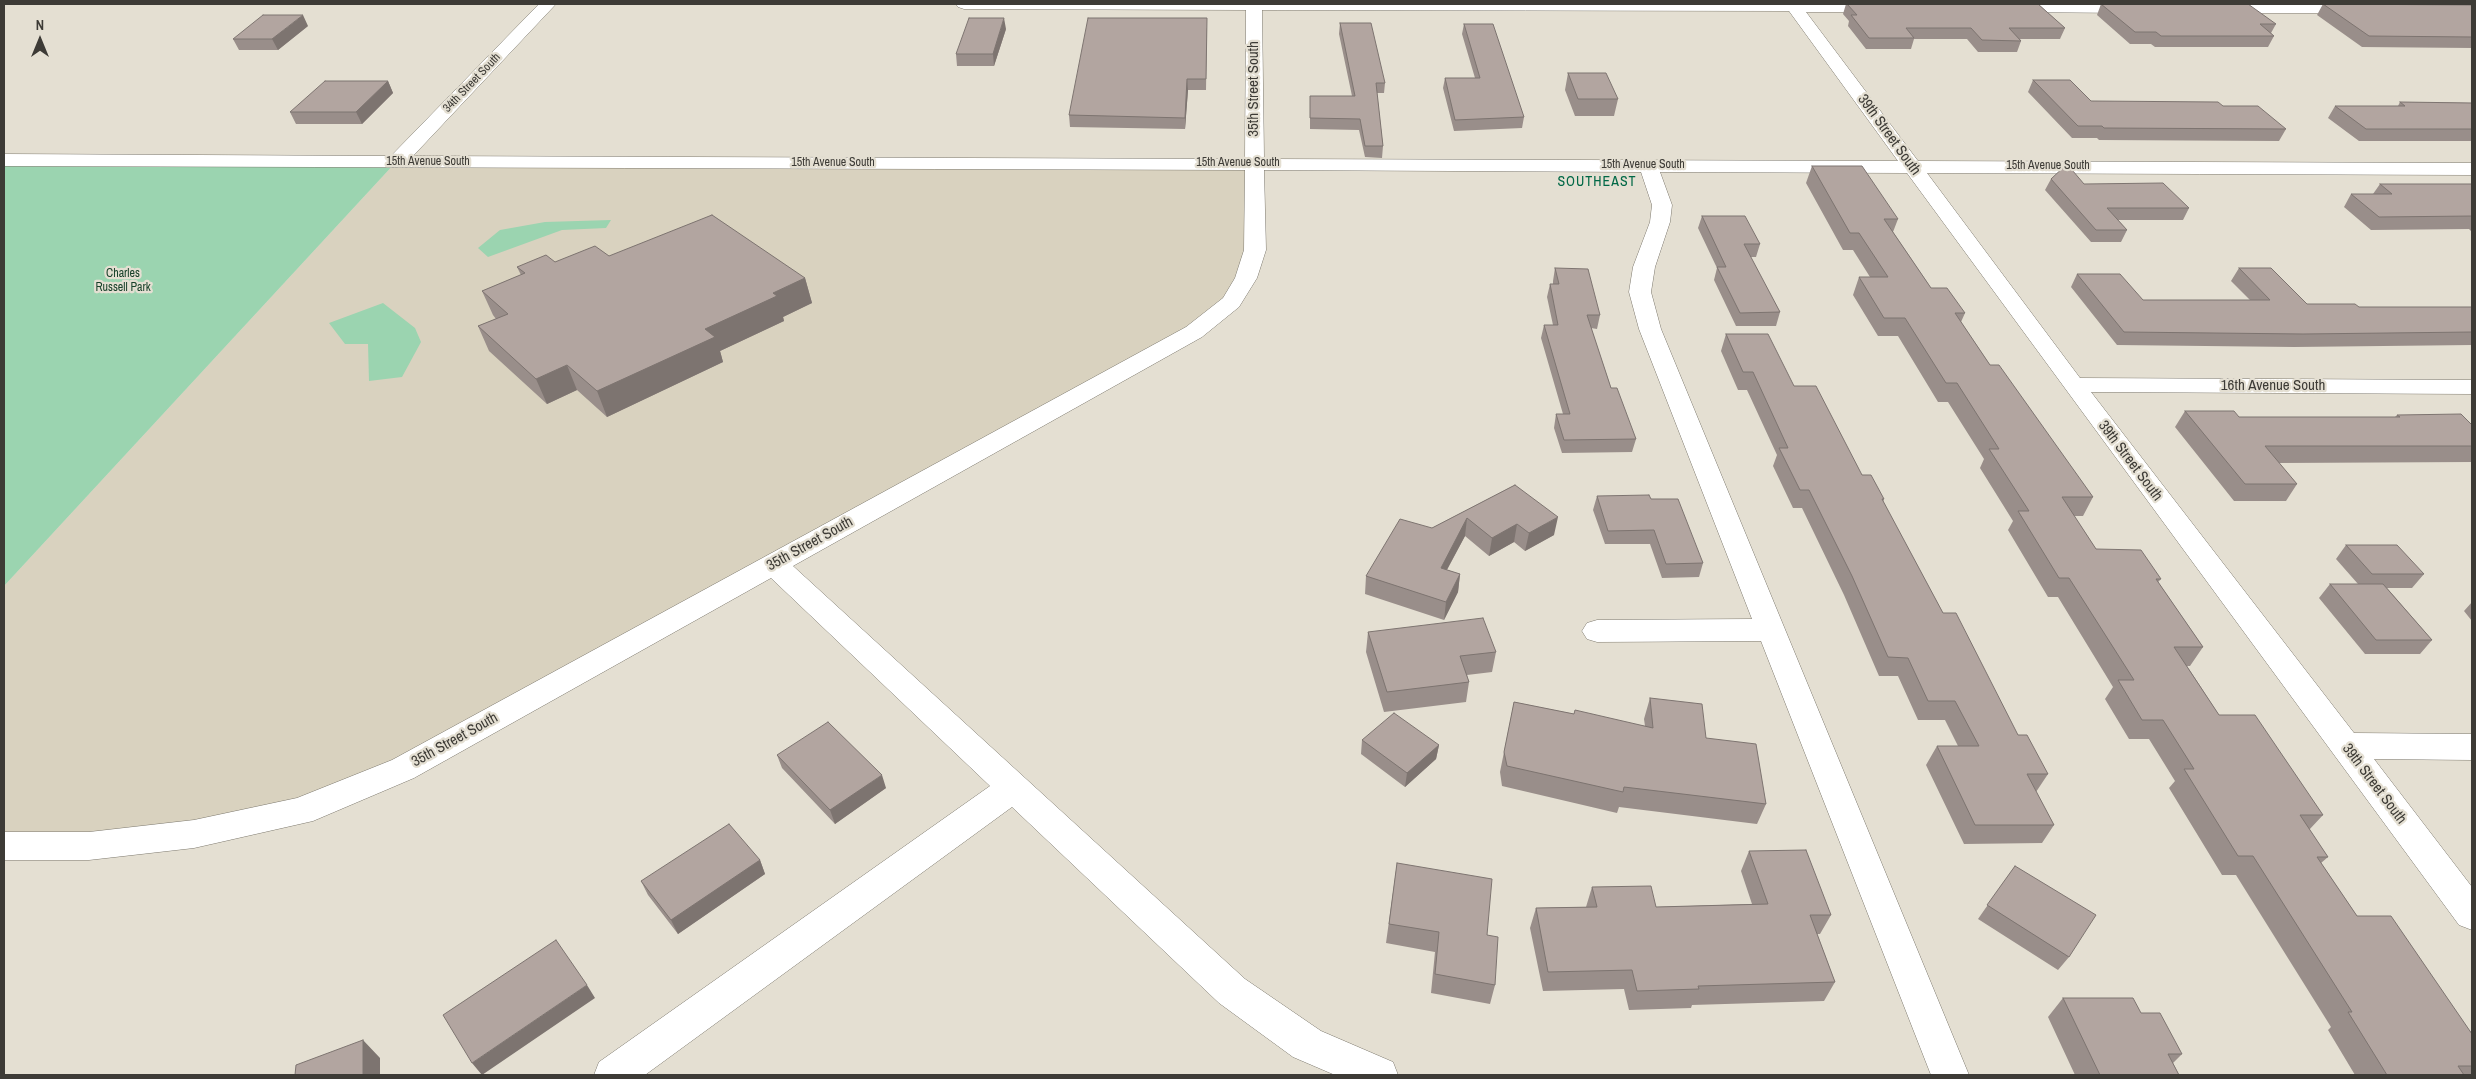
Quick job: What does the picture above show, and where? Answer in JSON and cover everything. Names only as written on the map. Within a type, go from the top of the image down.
[{"type":"street","name":"34th Street South","points":[[396,162],[548,4]]},
{"type":"street","points":[[964,4],[1793,5],[1894,7]]},
{"type":"street","name":"35th Street South","points":[[4,846],[89,846],[194,834],[301,810],[403,769],[1186,337],[1231,302],[1246,278],[1255,250],[1254,4]]},
{"type":"street","name":"39th Street South","points":[[1793,5],[2073,385],[2472,914]]},
{"type":"street","points":[[1993,7],[2153,8]]},
{"type":"street","points":[[2203,8],[2372,8]]},
{"type":"street","name":"15th Avenue South","points":[[4,160],[1254,163],[2472,169]]},
{"type":"street","points":[[1648,165],[1662,205],[1660,222],[1644,266],[1640,292],[1650,329],[1950,1075]]},
{"type":"street","name":"16th Avenue South","points":[[2073,385],[2472,387]]},
{"type":"street","points":[[773,564],[1232,991],[1306,1044],[1379,1075]]},
{"type":"street","points":[[1597,631],[1771,630]]},
{"type":"street","points":[[2346,746],[2472,747]]},
{"type":"street","points":[[613,1075],[1012,788]]},
{"type":"shaded area","points":[[396,162],[1254,163],[1246,278],[1194,332],[301,811],[89,846],[4,846],[4,586]]},
{"type":"green space","name":"Charles Russell Park","points":[[4,161],[396,162],[4,586]]},
{"type":"green space","points":[[611,220],[606,228],[562,230],[488,257],[478,248],[500,230],[545,222]]},
{"type":"green space","points":[[383,303],[415,328],[421,342],[402,377],[369,381],[368,344],[345,344],[329,323]]},
{"type":"building","points":[[1847,4],[2038,4],[2065,28],[2009,28],[2021,41],[1982,40],[1971,28],[1906,28],[1914,38],[1869,38],[1851,15],[1857,15]]},
{"type":"building","points":[[2101,4],[2248,4],[2276,24],[2260,24],[2274,36],[2161,36],[2156,32],[2135,32]]},
{"type":"building","points":[[2323,4],[2472,5],[2472,37],[2369,36]]},
{"type":"building","points":[[263,15],[303,15],[272,39],[233,39]]},
{"type":"building","points":[[969,18],[1004,18],[993,54],[956,54]]},
{"type":"building","points":[[1088,18],[1207,18],[1206,79],[1187,79],[1185,118],[1069,115]]},
{"type":"building","points":[[1340,23],[1371,23],[1385,83],[1376,83],[1383,146],[1365,146],[1360,119],[1310,118],[1310,96],[1355,96]]},
{"type":"building","points":[[1464,24],[1493,24],[1524,117],[1455,120],[1445,78],[1480,78]]},
{"type":"building","points":[[1568,73],[1606,73],[1618,99],[1578,99]]},
{"type":"building","points":[[2033,80],[2070,80],[2091,101],[2218,102],[2223,106],[2258,106],[2286,129],[2104,128],[2102,126],[2078,126]]},
{"type":"building","points":[[325,81],[388,81],[356,112],[290,112]]},
{"type":"building","points":[[2400,102],[2472,103],[2472,129],[2366,129],[2335,106],[2405,106]]},
{"type":"building","points":[[2067,164],[2084,184],[2163,183],[2189,208],[2107,208],[2127,230],[2096,230],[2051,179]]},
{"type":"building","points":[[1812,166],[1862,166],[1898,219],[1884,219],[1931,288],[1947,288],[1965,313],[1955,313],[1990,365],[1999,365],[2093,497],[2062,497],[2096,549],[2141,550],[2161,579],[2156,579],[2203,647],[2174,647],[2219,715],[2255,715],[2323,815],[2300,815],[2328,857],[2317,857],[2357,916],[2391,916],[2472,1034],[2472,1066],[2458,1066],[2464,1075],[2387,1075],[2348,1012],[2352,1012],[2253,856],[2238,856],[2184,769],[2194,769],[2163,720],[2142,720],[2118,680],[2134,680],[2069,578],[2059,578],[2018,511],[2029,511],[1989,449],[1999,449],[1957,383],[1946,383],[1905,318],[1884,318],[1859,277],[1888,277],[1859,233],[1850,233]]},
{"type":"building","points":[[2380,184],[2472,184],[2472,216],[2379,217],[2351,194],[2392,194]]},
{"type":"building","points":[[712,215],[805,278],[773,293],[777,296],[705,329],[715,337],[597,391],[567,365],[536,379],[478,326],[508,314],[482,291],[525,273],[517,267],[546,255],[555,262],[595,246],[609,256]]},
{"type":"building","points":[[1702,216],[1745,216],[1760,244],[1744,244],[1780,312],[1740,313],[1717,267],[1726,267]]},
{"type":"building","points":[[1555,268],[1588,269],[1600,315],[1587,315],[1611,388],[1617,388],[1636,439],[1564,440],[1556,414],[1570,414],[1544,325],[1558,325],[1550,284],[1559,284]]},
{"type":"building","points":[[2239,268],[2271,268],[2307,304],[2355,304],[2359,307],[2472,307],[2472,332],[2303,334],[2124,332],[2077,274],[2120,274],[2143,300],[2270,300]]},
{"type":"building","points":[[1726,334],[1768,334],[1794,386],[1816,386],[1862,475],[1871,475],[1943,613],[1956,613],[2018,735],[2027,735],[2048,774],[2027,774],[2054,825],[1975,825],[1937,746],[1979,746],[1955,701],[1928,701],[1908,658],[1888,657],[1852,576],[1809,490],[1800,490],[1779,448],[1788,448],[1753,372],[1743,372]]},
{"type":"building","points":[[2185,411],[2234,411],[2239,417],[2400,417],[2397,415],[2461,414],[2472,425],[2472,446],[2265,446],[2297,484],[2245,484]]},
{"type":"building","points":[[1515,485],[1558,517],[1529,533],[1517,524],[1492,538],[1467,518],[1441,568],[1460,574],[1446,602],[1366,576],[1400,519],[1432,528]]},
{"type":"building","points":[[1649,495],[1651,499],[1678,499],[1703,563],[1666,564],[1654,530],[1608,531],[1597,496]]},
{"type":"building","points":[[2346,545],[2397,545],[2424,574],[2372,574]]},
{"type":"building","points":[[2330,584],[2383,584],[2432,640],[2376,640]]},
{"type":"building","points":[[1483,618],[1496,652],[1460,656],[1469,682],[1387,692],[1368,632]]},
{"type":"building","points":[[1650,698],[1702,704],[1706,738],[1756,744],[1766,804],[1624,787],[1623,792],[1507,766],[1504,752],[1514,702],[1574,714],[1575,710],[1653,728]]},
{"type":"building","points":[[1394,713],[1439,745],[1407,773],[1362,740]]},
{"type":"building","points":[[828,722],[882,775],[830,810],[777,755]]},
{"type":"building","points":[[729,824],[760,860],[671,920],[641,881]]},
{"type":"building","points":[[1806,850],[1831,915],[1810,915],[1835,982],[1698,986],[1699,989],[1637,991],[1632,970],[1548,972],[1536,908],[1597,907],[1592,887],[1651,886],[1656,907],[1768,904],[1749,851]]},
{"type":"building","points":[[1397,863],[1492,879],[1487,935],[1498,937],[1495,985],[1435,974],[1439,932],[1389,924]]},
{"type":"building","points":[[2015,866],[2096,915],[2069,957],[1987,905]]},
{"type":"building","points":[[556,940],[587,985],[472,1063],[443,1015]]},
{"type":"building","points":[[2063,998],[2133,998],[2141,1013],[2160,1013],[2182,1054],[2168,1054],[2179,1075],[2100,1075]]},
{"type":"building","points":[[363,1040],[363,1075],[295,1075],[296,1065]]},
{"type":"district","name":"SOUTHEAST","points":[[1597,182]]}]
